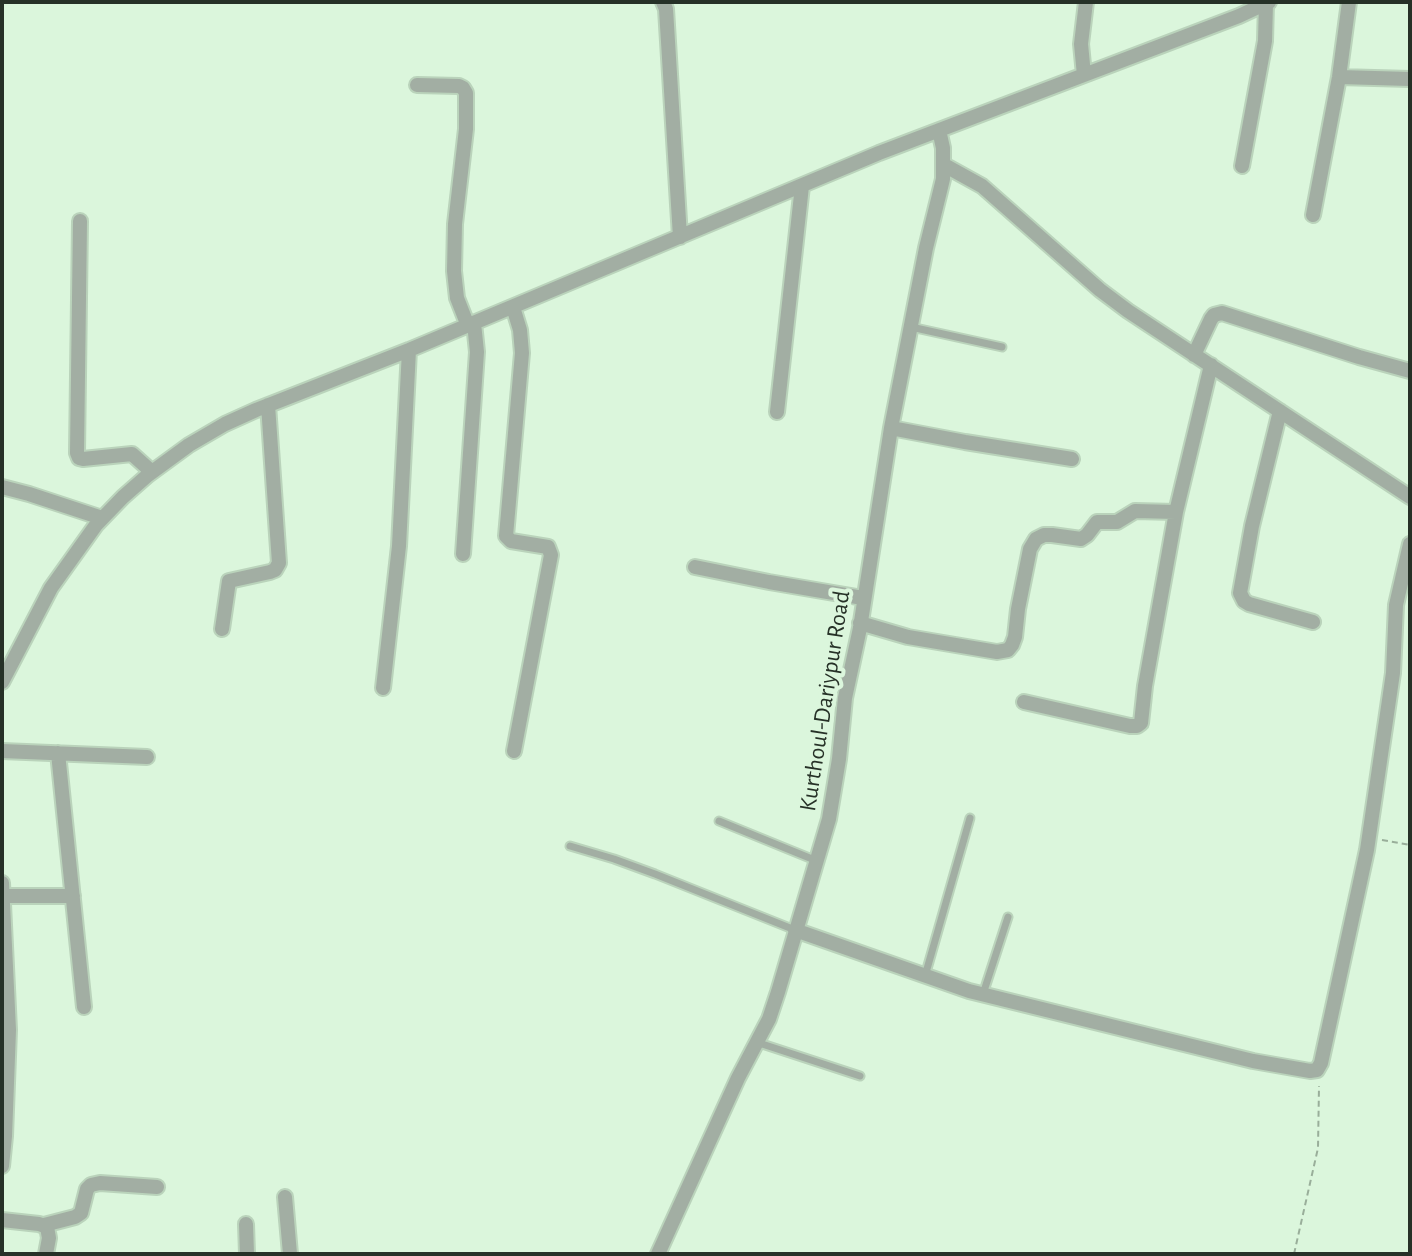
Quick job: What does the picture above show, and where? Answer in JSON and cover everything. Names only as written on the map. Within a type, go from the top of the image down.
[{"type":"street","points":[[663,2],[666,9],[680,237]]},
{"type":"street","points":[[1084,75],[1081,44],[1086,2]]},
{"type":"street","points":[[1313,215],[1339,77],[1349,2]]},
{"type":"street","points":[[2,682],[51,588],[102,518],[152,472],[213,431],[268,405],[409,350],[939,130],[1084,75],[1238,9],[1268,3],[1265,41],[1242,166]]},
{"type":"street","points":[[1339,77],[1410,79]]},
{"type":"street","points":[[417,85],[459,86],[466,93],[466,129],[455,224],[454,271],[455,291],[471,324],[477,352],[463,554]]},
{"type":"street","name":"Kurthoul-Dariypur Road","points":[[658,1254],[769,1019],[833,797],[845,698],[891,428],[940,191],[944,165],[939,130]]},
{"type":"street","points":[[944,165],[982,186],[1128,311],[1410,497]]},
{"type":"street","points":[[777,412],[802,186]]},
{"type":"street","points":[[80,221],[77,453],[83,459],[132,454],[152,472]]},
{"type":"street","points":[[513,307],[520,330],[522,353],[506,536],[511,541],[548,547],[551,555],[514,751]]},
{"type":"street","points":[[1194,355],[1211,319],[1222,313],[1410,371]]},
{"type":"street","points":[[383,688],[399,546],[409,350]]},
{"type":"street","points":[[1024,702],[1130,726],[1141,723],[1176,512],[1211,365]]},
{"type":"street","points":[[222,629],[229,581],[270,572],[279,563],[268,405]]},
{"type":"street","points":[[1280,411],[1252,526],[1240,593],[1249,604],[1313,622]]},
{"type":"street","points":[[891,428],[1072,459]]},
{"type":"street","points":[[2,487],[102,518]]},
{"type":"street","points":[[860,623],[908,637],[997,652],[1008,650],[1015,637],[1030,549],[1036,539],[1052,535],[1081,539],[1097,522],[1117,522],[1135,511],[1176,512]]},
{"type":"street","points":[[795,930],[983,994],[1253,1061],[1317,1070],[1369,838],[1393,673],[1396,605],[1410,544]]},
{"type":"street","points":[[695,567],[863,598]]},
{"type":"street","points":[[2,751],[147,757]]},
{"type":"street","points":[[58,753],[84,1007]]},
{"type":"street","points":[[2,883],[9,1030],[2,1166]]},
{"type":"street","points":[[3,896],[73,896]]},
{"type":"street","points":[[2,1220],[44,1225],[75,1217],[81,1213],[87,1189],[100,1183],[157,1187]]},
{"type":"street","points":[[285,1197],[290,1254]]},
{"type":"street","points":[[246,1224],[247,1254]]},
{"type":"street","points":[[44,1225],[49,1229],[46,1254]]},
{"type":"lane","points":[[911,327],[1002,347]]},
{"type":"lane","points":[[925,976],[970,818]]},
{"type":"lane","points":[[719,821],[817,861]]},
{"type":"lane","points":[[570,846],[655,874],[795,930]]},
{"type":"lane","points":[[983,994],[1008,917]]},
{"type":"lane","points":[[756,1042],[860,1076]]},
{"type":"path","points":[[1369,838],[1410,845]]},
{"type":"path","points":[[1294,1254],[1318,1148],[1319,1067]]}]
